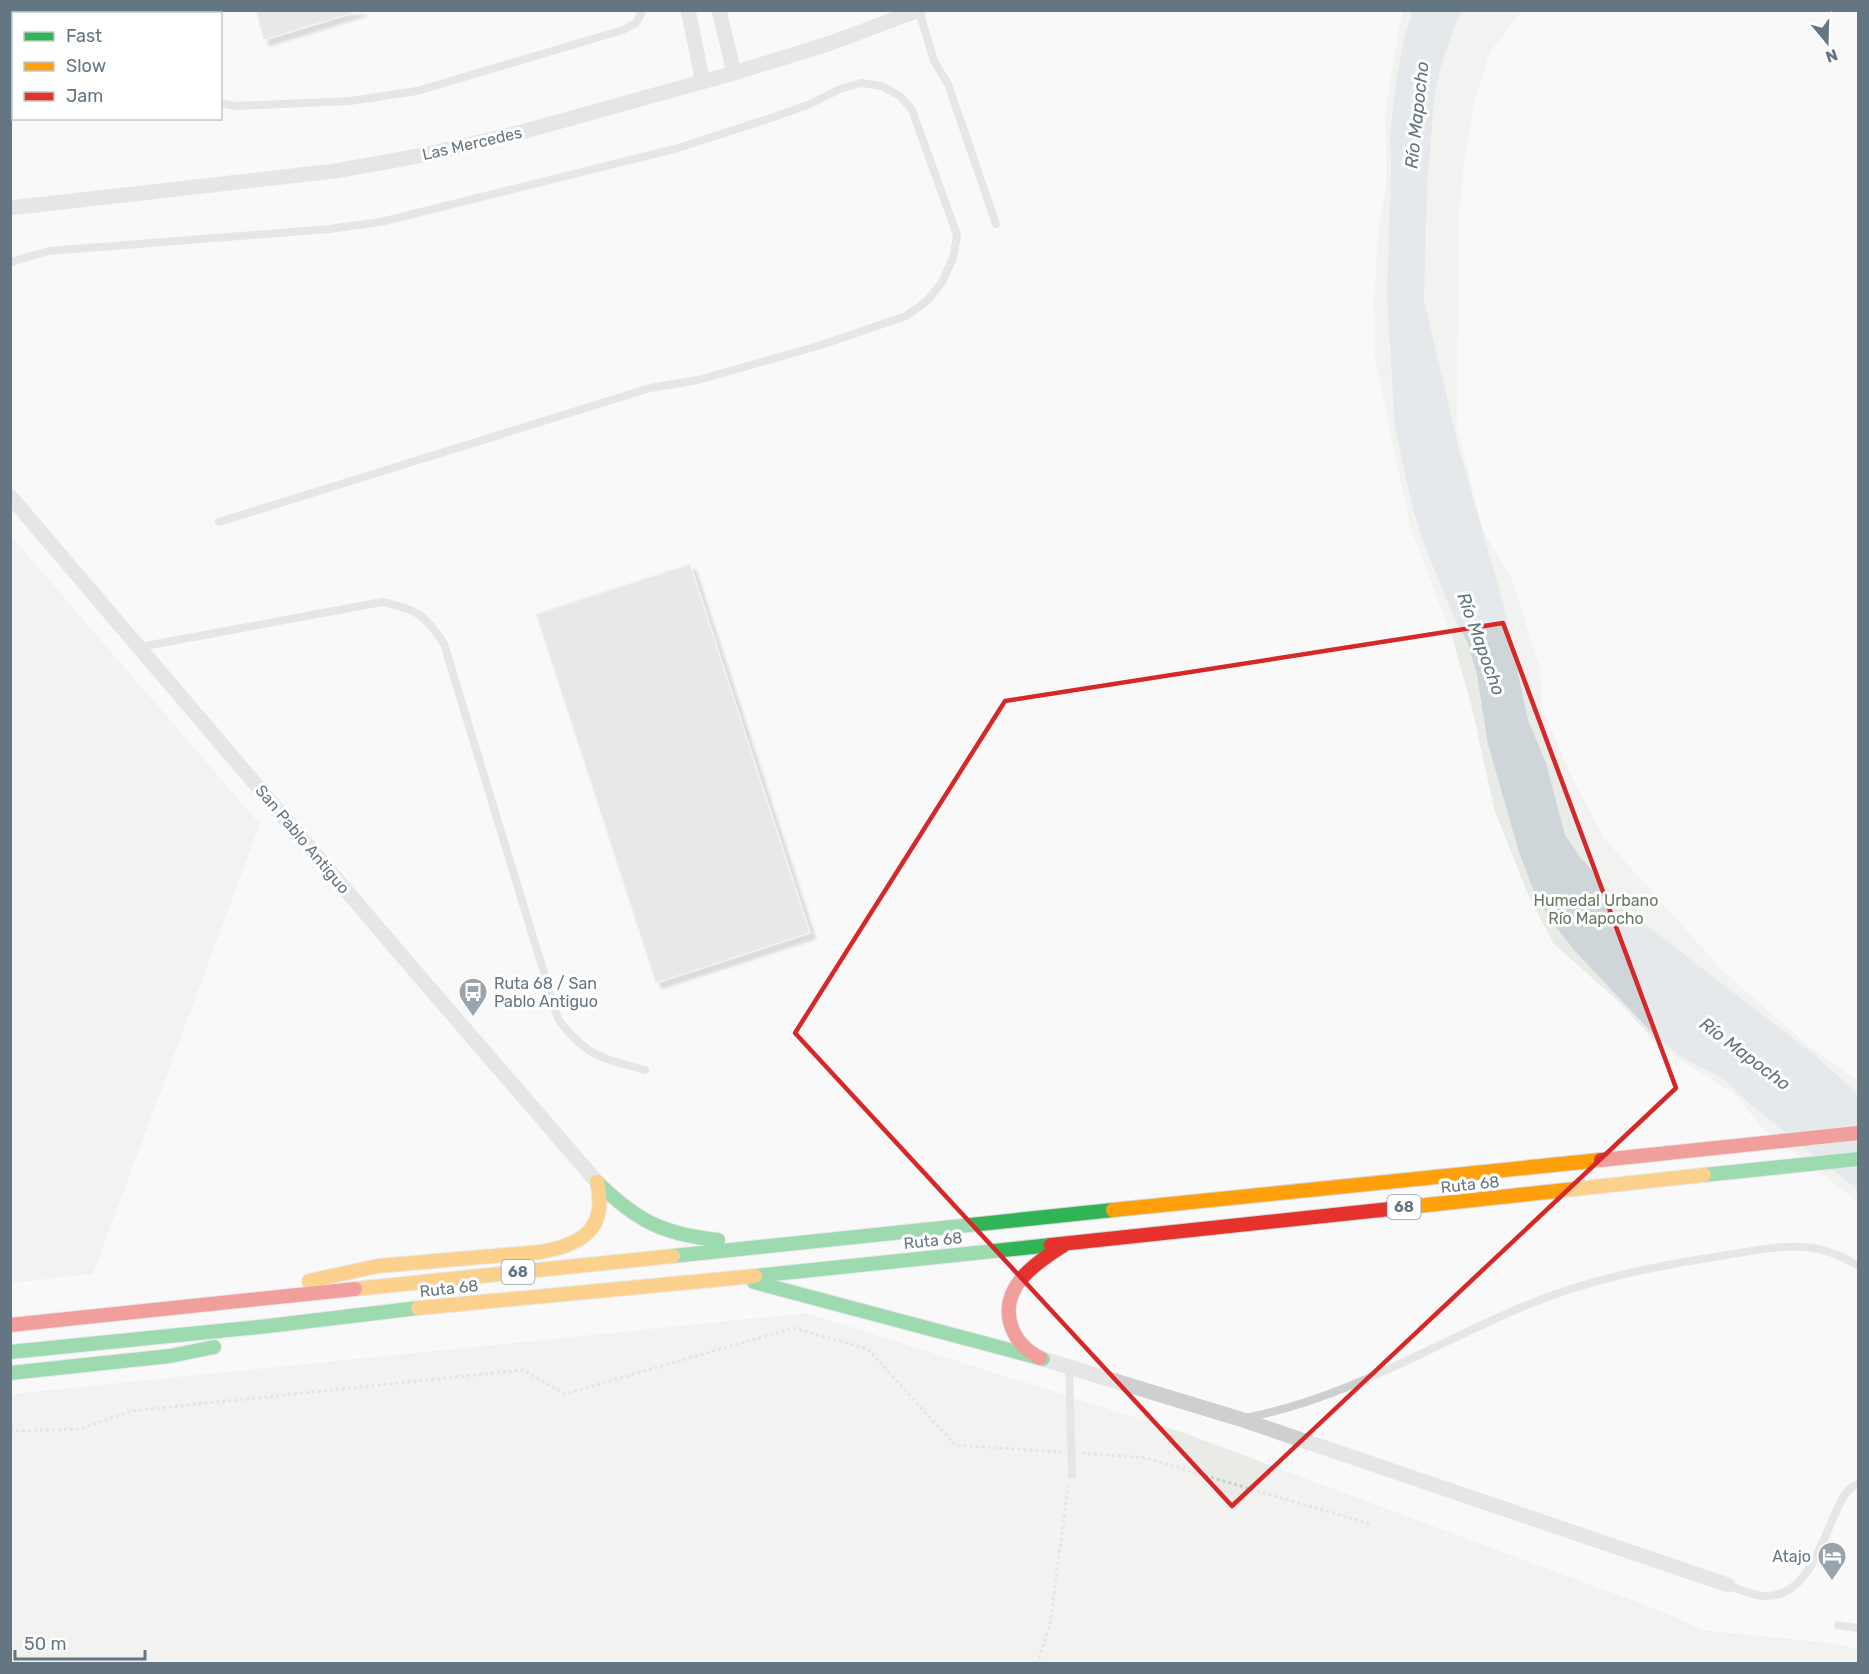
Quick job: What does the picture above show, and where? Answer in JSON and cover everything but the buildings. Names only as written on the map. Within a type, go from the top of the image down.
[{"type":"highway","name":"Ruta 68","points":[[10,1325],[1858,1133]]},
{"type":"highway","name":"Ruta 68","points":[[10,1352],[1858,1160]]},
{"type":"highway","points":[[597,1182],[632,1212],[659,1228],[692,1238],[776,1245]]},
{"type":"highway","points":[[260,1300],[289,1288],[347,1271],[375,1266],[556,1248],[572,1244],[587,1234],[596,1222],[601,1208],[597,1182]]},
{"type":"highway","points":[[1043,1359],[1024,1348],[1017,1339],[1009,1323],[1008,1302],[1017,1283],[1026,1273],[1067,1242]]},
{"type":"highway","points":[[735,1278],[1043,1359]]},
{"type":"highway","points":[[10,1373],[193,1352],[241,1338],[268,1326]]},
{"type":"street","points":[[688,10],[703,82]]},
{"type":"street","points":[[719,10],[734,73]]},
{"type":"street","name":"Las Mercedes","points":[[10,208],[347,169],[424,155],[518,134],[734,73],[831,43],[919,11]]},
{"type":"street","name":"San Pablo Antiguo","points":[[10,496],[597,1182]]},
{"type":"street","points":[[1043,1359],[1240,1419],[1728,1585]]},
{"type":"lane","points":[[222,103],[236,106],[350,101],[417,91],[623,30],[636,23],[643,10]]},
{"type":"lane","points":[[919,11],[934,61],[948,84],[996,224]]},
{"type":"lane","points":[[10,263],[49,251],[319,230],[381,222],[678,148],[774,117],[810,104],[840,89],[861,83],[882,86],[900,96],[912,110],[957,235],[953,258],[942,282],[927,301],[906,316],[818,346],[709,377],[650,388],[219,522]]},
{"type":"lane","points":[[140,647],[382,602],[409,608],[431,624],[444,644],[558,1019],[572,1038],[596,1056],[645,1070]]},
{"type":"lane","points":[[1240,1419],[1295,1407],[1345,1389],[1521,1307],[1615,1275],[1672,1263],[1794,1246],[1825,1250],[1858,1266]]},
{"type":"lane","points":[[1069,1367],[1072,1475]]},
{"type":"lane","points":[[1728,1585],[1762,1596],[1774,1596],[1794,1586],[1808,1571],[1844,1495],[1858,1484]]},
{"type":"lane","points":[[1838,1625],[1858,1628]]},
{"type":"path","points":[[10,1431],[80,1429],[131,1411],[523,1370],[565,1394],[793,1328],[868,1349],[955,1445],[1146,1458],[1370,1524]]},
{"type":"path","points":[[1037,1664],[1052,1615],[1071,1452]]},
{"type":"highlighted area","points":[[1503,623],[1676,1088],[1232,1506],[795,1033],[1005,701]]},
{"type":"green space","name":"Humedal Urbano Río Mapocho","points":[[1402,11],[1522,11],[1490,52],[1475,99],[1465,157],[1459,214],[1457,425],[1483,531],[1511,576],[1540,669],[1543,710],[1571,775],[1604,838],[1723,971],[1810,1047],[1858,1081],[1858,1202],[1760,1126],[1737,1096],[1660,1047],[1619,1002],[1553,943],[1527,892],[1494,809],[1473,712],[1454,643],[1410,526],[1375,358],[1374,301],[1378,235],[1387,179],[1385,114]]},
{"type":"green space","points":[[10,535],[260,824],[93,1274],[11,1283]]},
{"type":"green space","points":[[807,1313],[1187,1434],[1666,1613],[1702,1630],[1832,1643],[1858,1649],[1858,1663],[11,1663],[10,1394]]},
{"type":"water","name":"Humedal Urbano Río Mapocho","points":[[1412,11],[1461,11],[1442,61],[1434,100],[1427,187],[1424,300],[1459,449],[1503,603],[1528,720],[1546,763],[1565,835],[1580,857],[1629,912],[1812,1053],[1858,1094],[1858,1190],[1751,1105],[1722,1078],[1683,1058],[1655,1036],[1575,951],[1551,921],[1535,894],[1519,852],[1488,744],[1477,675],[1468,643],[1454,618],[1425,547],[1413,510],[1395,427],[1387,295],[1390,136],[1403,42]]},
{"type":"traffic: fast","points":[[1704,1175],[1858,1159]]},
{"type":"traffic: fast","points":[[597,1182],[625,1207],[652,1223],[681,1234],[718,1240]]},
{"type":"traffic: fast","points":[[673,1256],[1113,1210]]},
{"type":"traffic: fast","points":[[755,1276],[1051,1245]]},
{"type":"traffic: fast","points":[[754,1282],[1043,1359]]},
{"type":"traffic: fast","points":[[10,1352],[268,1326],[418,1308]]},
{"type":"traffic: fast","points":[[10,1373],[170,1356],[214,1347]]},
{"type":"traffic: slow","points":[[1113,1210],[1601,1160]]},
{"type":"traffic: slow","points":[[1390,1209],[1704,1175]]},
{"type":"traffic: slow","points":[[309,1281],[378,1266],[540,1252],[568,1245],[588,1232],[595,1223],[599,1212],[597,1182]]},
{"type":"traffic: slow","points":[[355,1289],[673,1256]]},
{"type":"traffic: slow","points":[[418,1308],[755,1276]]},
{"type":"traffic: jam","points":[[1601,1160],[1858,1133]]},
{"type":"traffic: jam","points":[[1051,1245],[1390,1209]]},
{"type":"traffic: jam","points":[[1040,1358],[1023,1346],[1014,1333],[1009,1314],[1010,1301],[1021,1279],[1042,1260],[1064,1245]]},
{"type":"traffic: jam","points":[[10,1325],[355,1289]]},
{"type":"place","name":"Ruta 68 / San Pablo Antiguo","points":[[473,1018]]},
{"type":"place","name":"Atajo","points":[[1832,1582]]},
{"type":"water label","name":"Río Mapocho","points":[[1417,115]]},
{"type":"water label","name":"Río Mapocho","points":[[1481,644]]},
{"type":"water label","name":"Río Mapocho","points":[[1745,1054]]}]
